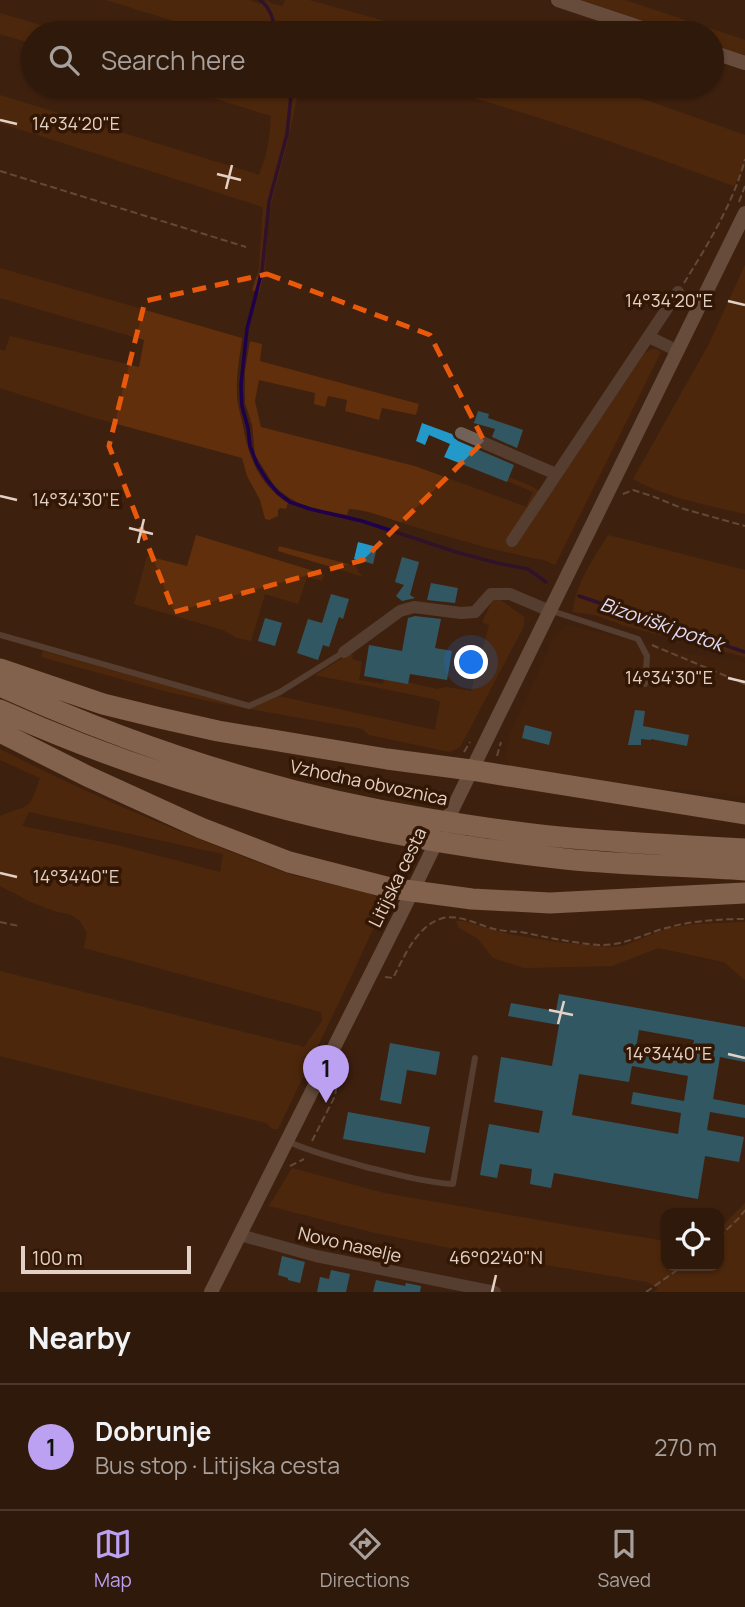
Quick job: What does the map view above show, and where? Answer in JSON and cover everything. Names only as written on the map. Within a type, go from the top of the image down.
[{"type":"highway","points":[[0,669],[103,704],[218,731],[745,814]]},
{"type":"highway","name":"Vzhodna obvoznica","points":[[0,686],[94,727],[150,747],[265,783],[347,803],[421,818],[569,838],[745,849]]},
{"type":"highway","points":[[0,709],[41,728],[154,771],[329,821],[458,845],[567,859],[745,870]]},
{"type":"highway","points":[[0,732],[144,803],[258,851],[325,872],[390,888],[472,899],[550,903],[745,893]]},
{"type":"main road","points":[[558,0],[621,21]]},
{"type":"main road","points":[[724,56],[745,63]]},
{"type":"main road","name":"Litijska cesta","points":[[211,1292],[678,351],[741,209]]},
{"type":"street","points":[[512,541],[678,292]]},
{"type":"street","points":[[649,337],[678,351]]},
{"type":"street","points":[[461,433],[556,474]]},
{"type":"street","points":[[344,652],[400,611],[414,607],[461,613],[475,612],[491,594],[510,594],[550,611]]},
{"type":"street","name":"Novo naselje","points":[[240,1235],[325,1257],[495,1292]]},
{"type":"lane","points":[[550,611],[638,639],[647,656],[645,684]]},
{"type":"lane","points":[[0,635],[249,706],[280,692],[344,652]]},
{"type":"lane","points":[[287,1141],[315,1153],[398,1175],[453,1184],[475,1058]]},
{"type":"path","points":[[678,292],[701,257],[733,194],[745,159]]},
{"type":"path","points":[[0,171],[246,247]]},
{"type":"path","points":[[741,209],[745,186]]},
{"type":"path","points":[[603,503],[633,491],[745,526]]},
{"type":"path","points":[[638,639],[745,684]]},
{"type":"path","points":[[386,976],[393,978],[413,942],[426,927],[444,918],[456,918],[545,938],[600,945],[628,942],[666,928],[687,924],[745,919]]},
{"type":"path","points":[[0,922],[19,926]]},
{"type":"path","points":[[311,1142],[335,1096],[340,1065]]},
{"type":"path","points":[[724,1232],[745,1210]]},
{"type":"path","points":[[646,1292],[676,1271]]},
{"type":"highlighted area","points":[[267,274],[430,335],[484,441],[363,560],[174,612],[109,446],[145,301]]},
{"type":"shaded area","points":[[106,0],[250,0],[260,4],[267,0],[283,6],[285,0],[309,0],[385,21],[174,21]]},
{"type":"shaded area","points":[[579,0],[625,0],[688,21],[644,21]]},
{"type":"shaded area","points":[[0,13],[27,21],[21,21],[21,40],[0,34]]},
{"type":"shaded area","points":[[724,33],[745,40],[745,55],[724,48]]},
{"type":"shaded area","points":[[0,95],[259,175],[268,146],[271,116],[213,98],[297,98],[268,217],[265,269],[259,293],[252,290],[259,268],[263,207],[0,123]]},
{"type":"shaded area","points":[[472,98],[640,98],[745,135],[745,167],[734,186]]},
{"type":"shaded area","points":[[745,265],[745,514],[673,496],[633,479],[709,344]]},
{"type":"shaded area","points":[[0,268],[242,338],[237,393],[247,442],[258,472],[271,489],[288,503],[286,509],[280,508],[278,516],[265,519],[242,458],[91,417],[0,388],[0,349],[5,351],[10,336],[139,367],[144,340],[0,298]]},
{"type":"shaded area","points":[[250,341],[262,344],[260,361],[419,404],[416,415],[382,408],[379,420],[345,411],[347,400],[328,396],[325,407],[314,404],[315,393],[259,380],[255,401],[261,427],[415,466],[526,507],[533,492],[489,473],[529,485],[540,492],[506,544],[515,547],[644,354],[652,349],[661,352],[555,565],[373,513],[349,509],[347,515],[317,509],[288,497],[275,487],[255,455],[252,425],[245,403],[245,371]]},
{"type":"shaded area","points":[[196,535],[324,574],[322,581],[307,577],[298,604],[265,594],[251,641],[134,604],[147,556],[187,566]]},
{"type":"shaded area","points":[[608,535],[745,570],[745,657],[625,626],[595,615],[573,612],[581,581]]},
{"type":"shaded area","points":[[279,546],[356,566],[364,577],[278,551]]},
{"type":"shaded area","points":[[498,598],[524,617],[524,626],[460,747],[450,752],[369,735],[363,729],[168,692],[41,657],[43,651],[186,691],[252,704],[278,696],[435,730],[440,702],[434,699],[315,675],[351,653],[352,659],[362,662],[359,680],[383,684],[385,677],[437,689],[446,687],[471,691],[489,625],[482,622],[493,600]]},
{"type":"shaded area","points":[[568,625],[688,654],[745,663],[745,797],[695,790],[658,789],[509,766],[505,758],[510,734],[555,635]]},
{"type":"shaded area","points":[[0,749],[101,798],[205,842],[303,878],[365,892],[382,901],[378,918],[278,1129],[273,1129],[266,1123],[0,1056],[0,971],[304,1047],[322,1021],[321,1012],[84,948],[87,933],[80,921],[71,915],[31,902],[0,886],[0,816],[28,805],[40,778],[0,760]],"holes":[[[29,812],[223,854],[220,872],[117,845],[22,826]]]},
{"type":"shaded area","points":[[456,921],[508,934],[611,947],[623,946],[668,928],[745,922],[745,980],[724,962],[658,948],[612,966],[524,968],[493,958],[477,938],[459,928]]},
{"type":"shaded area","points":[[292,1168],[384,1193],[661,1240],[661,1271],[724,1271],[724,1224],[745,1203],[745,1292],[654,1292],[658,1288],[647,1282],[470,1252],[371,1232],[269,1206]]},
{"type":"building","points":[[478,411],[489,414],[488,418],[523,430],[517,448],[492,437],[495,429],[474,423]]},
{"type":"building","points":[[422,423],[452,434],[458,441],[514,465],[507,482],[444,457],[450,444],[429,435],[425,445],[416,441]]},
{"type":"building","points":[[358,542],[377,547],[373,564],[354,559]]},
{"type":"building","points":[[402,557],[419,562],[410,595],[415,598],[402,601],[396,596],[404,585],[395,582]]},
{"type":"building","points":[[431,583],[458,588],[455,603],[427,600]]},
{"type":"building","points":[[331,594],[349,599],[343,619],[339,617],[329,647],[323,645],[318,660],[297,653],[308,619],[322,623]]},
{"type":"building","points":[[415,616],[441,619],[435,648],[452,651],[447,680],[410,674],[408,684],[364,676],[369,645],[402,651],[408,618]]},
{"type":"building","points":[[265,618],[282,623],[275,646],[258,641]]},
{"type":"building","points":[[635,710],[645,711],[643,726],[689,735],[687,746],[651,739],[641,739],[641,745],[628,745]]},
{"type":"building","points":[[525,725],[552,732],[549,745],[522,738]]},
{"type":"building","points":[[559,994],[745,1027],[745,1062],[720,1057],[713,1099],[745,1105],[745,1118],[710,1112],[707,1130],[744,1137],[739,1162],[705,1156],[698,1199],[554,1173],[551,1188],[530,1184],[532,1169],[500,1164],[497,1178],[480,1175],[489,1124],[539,1133],[543,1111],[494,1102],[501,1057],[552,1066],[559,1025],[508,1016],[511,1003],[556,1011]],"holes":[[[639,1030],[694,1040],[690,1063],[635,1054]],[[632,1066],[688,1076],[684,1101],[633,1092],[631,1104],[681,1113],[678,1134],[572,1115],[579,1074],[629,1082]]]},
{"type":"building","points":[[390,1043],[440,1052],[436,1075],[407,1070],[401,1104],[380,1100]]},
{"type":"building","points":[[348,1112],[430,1127],[425,1153],[343,1139]]},
{"type":"building","points":[[282,1256],[305,1262],[300,1283],[278,1275]]},
{"type":"building","points":[[331,1270],[350,1274],[346,1292],[317,1292],[320,1277],[329,1279]]},
{"type":"building","points":[[376,1280],[405,1286],[406,1283],[421,1286],[420,1292],[373,1292]]},
{"type":"waterway","points":[[260,0],[273,21]]},
{"type":"waterway","points":[[291,98],[287,134],[269,202],[262,271],[247,329],[241,385],[250,446],[257,464],[278,493],[290,502],[362,521],[456,552],[528,569],[546,582]]},
{"type":"waterway","name":"Bizoviški potok","points":[[579,596],[745,652]]},
{"type":"place","name":"Dobrunje","points":[[326,1103]]}]
